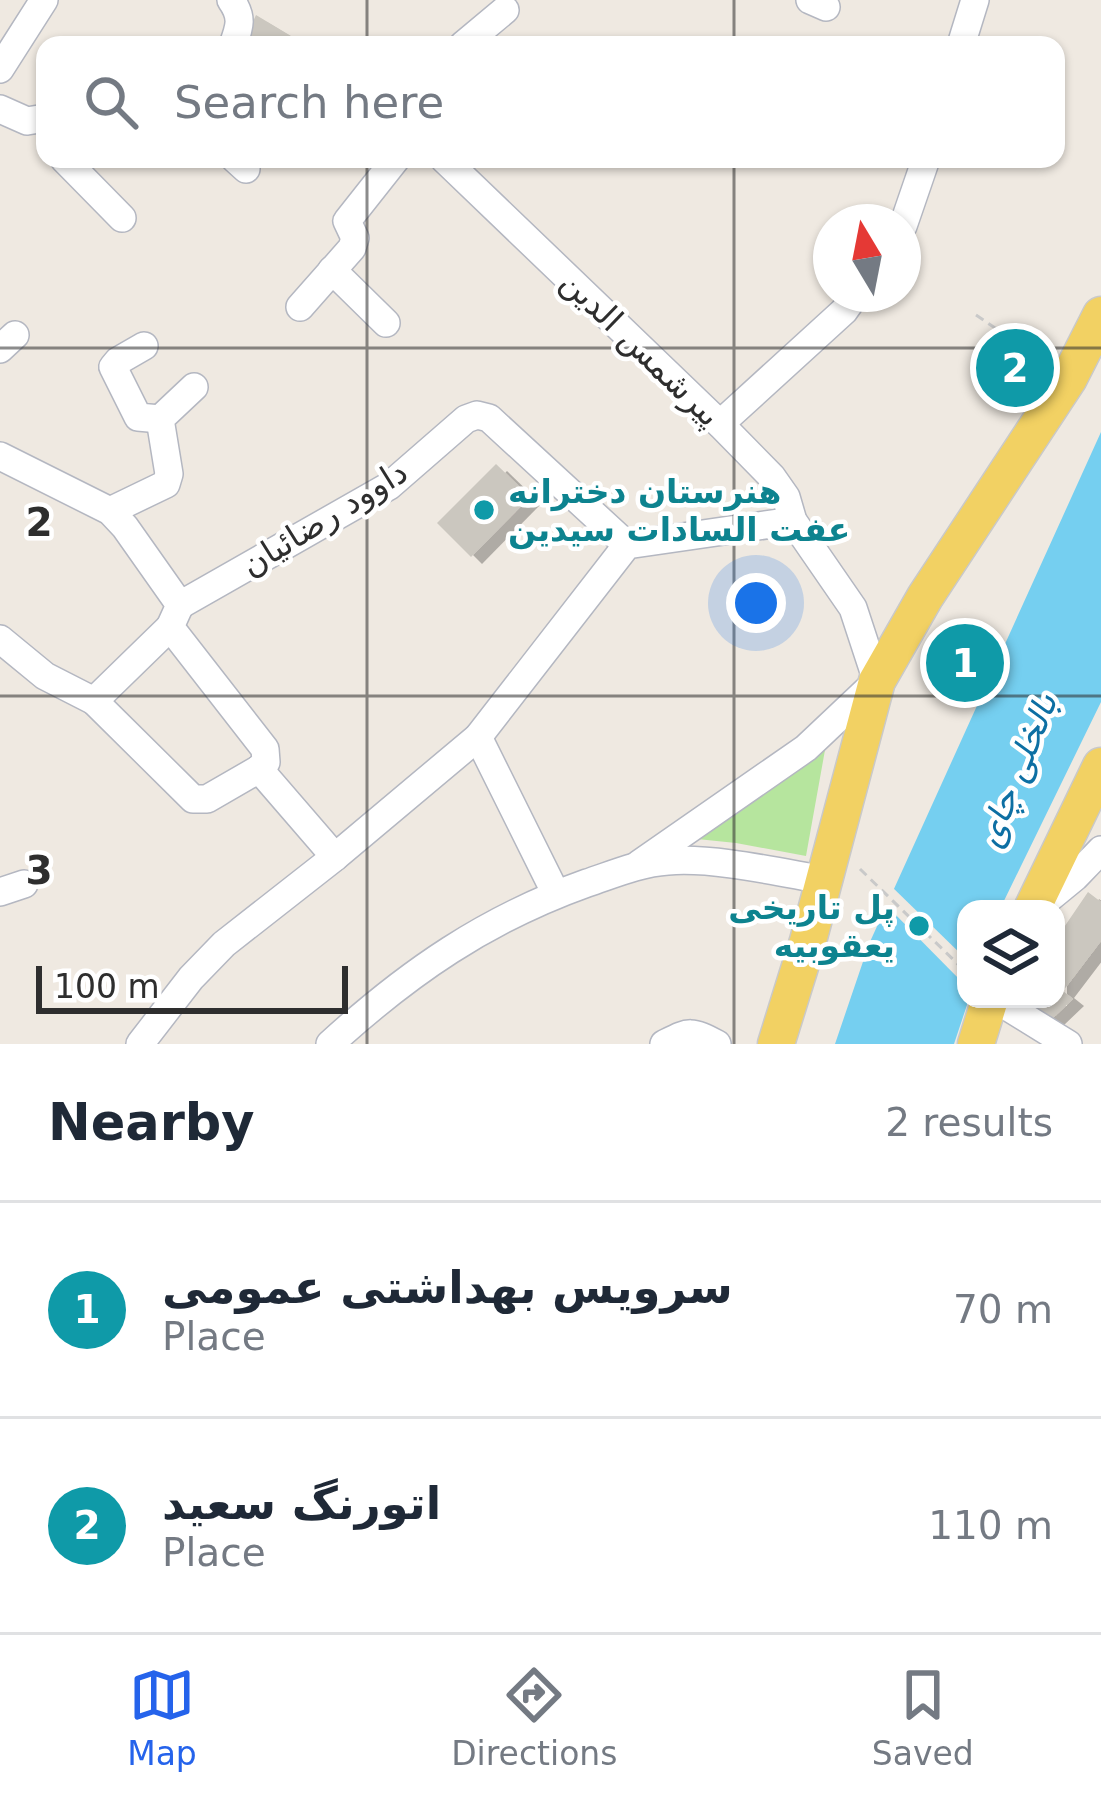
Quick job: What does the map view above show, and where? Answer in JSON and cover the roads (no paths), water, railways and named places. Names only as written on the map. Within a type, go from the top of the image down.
[{"type":"main road","points":[[776,1044],[877,681],[925,597],[1069,378],[1101,315]]},
{"type":"main road","points":[[1038,900],[1101,766]]},
{"type":"main road","points":[[976,1044],[990,1008]]},
{"type":"street","points":[[0,69],[44,0]]},
{"type":"street","points":[[231,0],[240,14],[236,36]]},
{"type":"street","points":[[965,36],[975,0]]},
{"type":"street","points":[[474,36],[505,10]]},
{"type":"street","points":[[0,109],[36,125]]},
{"type":"street","points":[[73,168],[122,218]]},
{"type":"street","points":[[300,307],[355,242],[347,221],[389,168]]},
{"type":"street","name":"پیرشمس الدین","points":[[453,168],[772,477],[786,497],[793,521],[854,608],[877,681]]},
{"type":"street","points":[[911,204],[923,168]]},
{"type":"street","points":[[332,270],[386,323]]},
{"type":"street","points":[[720,424],[843,312]]},
{"type":"street","points":[[144,346],[113,367],[139,418],[160,419],[194,387]]},
{"type":"street","name":"داوود رضائیان","points":[[175,616],[389,486],[466,419],[477,415],[489,418],[627,545]]},
{"type":"street","points":[[110,512],[166,484],[169,474],[160,419]]},
{"type":"street","points":[[0,455],[110,512],[124,527],[175,616],[265,749],[266,761],[259,770],[207,799],[193,799],[94,701],[45,676],[0,640]]},
{"type":"street","points":[[140,1044],[224,944],[478,737],[627,545],[793,521]]},
{"type":"street","points":[[94,701],[175,616]]},
{"type":"street","points":[[640,865],[806,748],[877,681]]},
{"type":"street","points":[[478,737],[556,894]]},
{"type":"street","points":[[259,770],[335,857]]},
{"type":"street","points":[[1046,900],[1101,850]]},
{"type":"street","points":[[330,1044],[433,960],[516,911],[556,894],[640,865],[829,863]]},
{"type":"street","points":[[1008,1008],[1068,1044]]},
{"type":"street","points":[[664,1044],[694,1032],[717,1044]]},
{"type":"water","name":"بالخلی چای","points":[[1101,432],[1101,702],[1004,900],[957,900],[957,1008],[966,1008],[954,1044],[835,1044],[869,944]]},
{"type":"place","name":"اتورنگ سعید","points":[[1015,368]]},
{"type":"place","name":"هنرستان دخترانه عفت السادات سیدین","points":[[484,510]]},
{"type":"place","name":"سرویس بهداشتی عمومی","points":[[965,663]]},
{"type":"place","name":"پل تاریخی یعقوبیه","points":[[919,926]]}]
